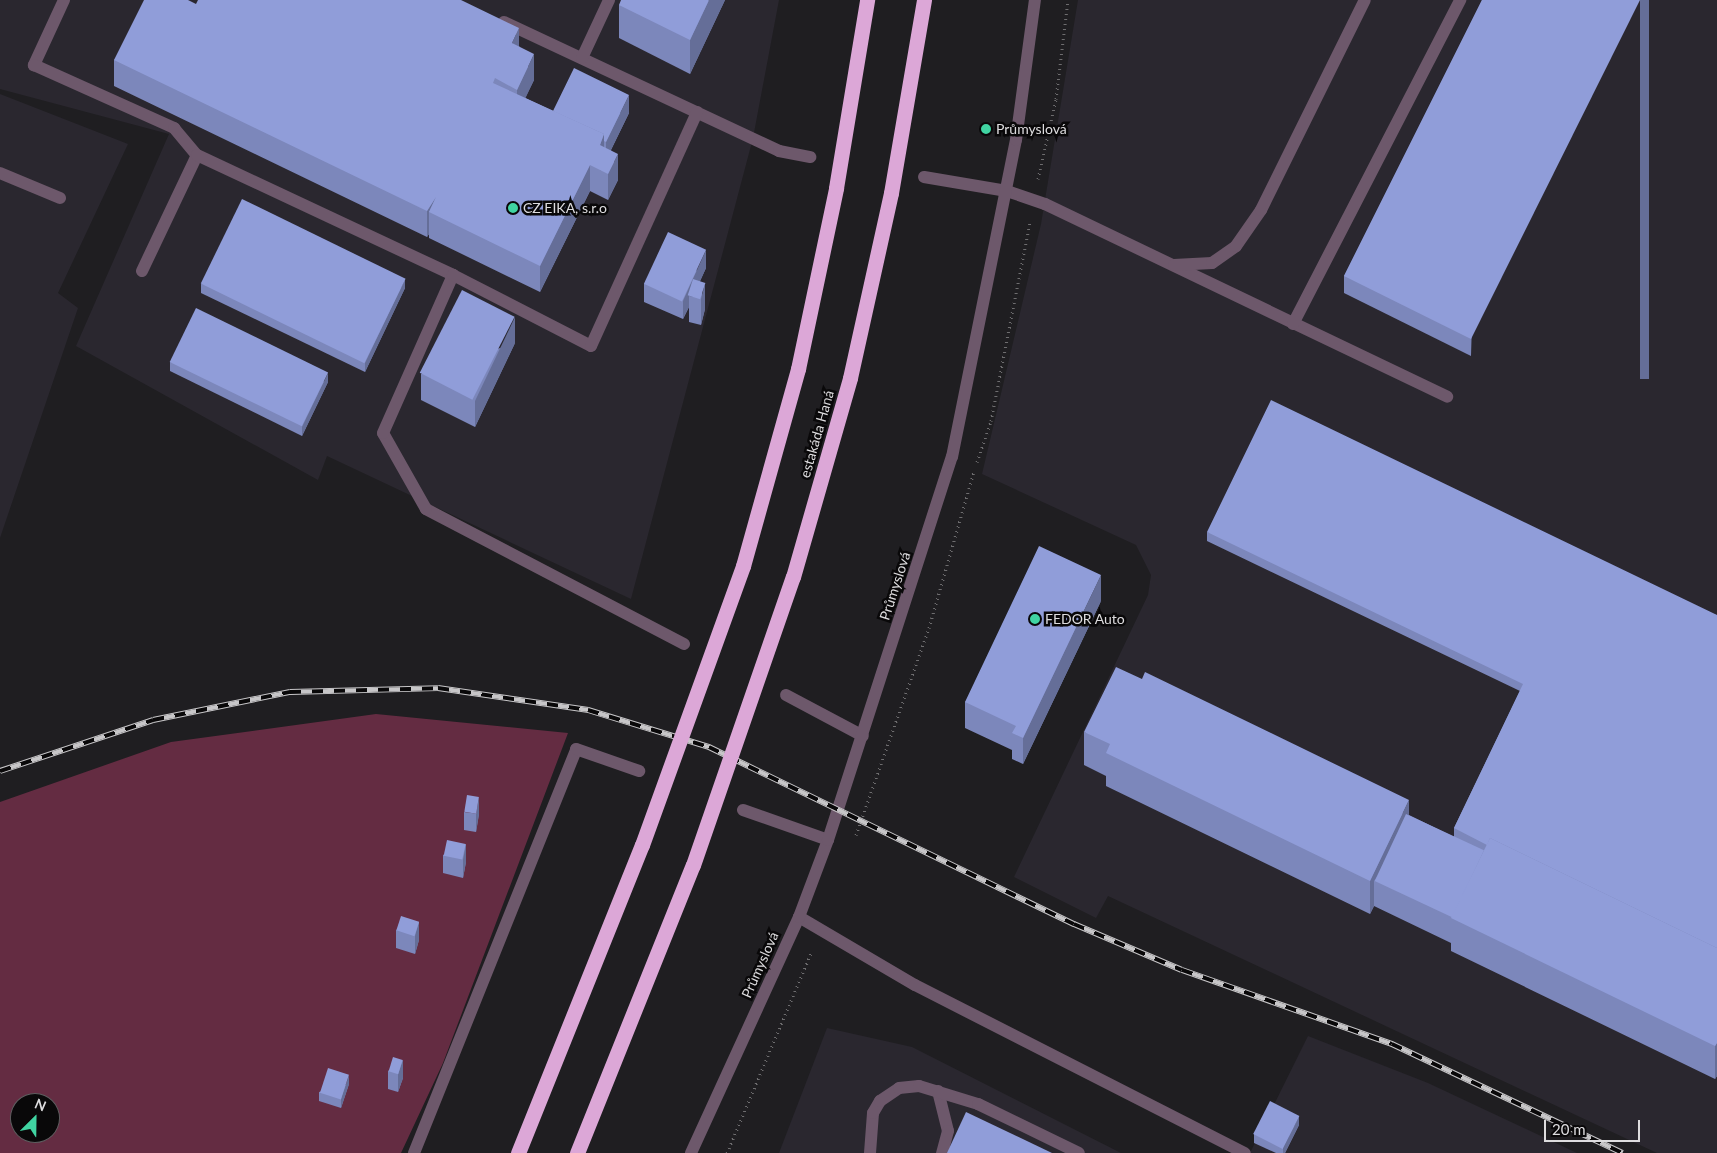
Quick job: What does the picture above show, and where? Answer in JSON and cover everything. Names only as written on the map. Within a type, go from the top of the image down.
[{"type":"highway","points":[[518,1153],[642,845],[743,566],[798,369],[836,188],[867,0]]},
{"type":"highway","name":"estakáda Haná","points":[[577,1153],[694,865],[793,577],[850,378],[891,194],[924,0]]},
{"type":"street","points":[[64,0],[34,65],[174,128],[197,155],[453,275],[591,346],[697,112]]},
{"type":"street","points":[[582,58],[609,0]]},
{"type":"street","name":"Průmyslová","points":[[691,1153],[799,916],[828,840],[952,457],[1007,191],[1036,0]]},
{"type":"street","points":[[1172,265],[1212,263],[1236,246],[1261,210],[1365,0]]},
{"type":"street","points":[[1293,324],[1460,0]]},
{"type":"street","points":[[493,17],[779,151],[810,157]]},
{"type":"street","points":[[142,271],[197,155]]},
{"type":"street","points":[[0,173],[60,198]]},
{"type":"street","points":[[924,177],[1007,191],[1172,265],[1447,397]]},
{"type":"street","points":[[453,275],[382,433],[426,509],[684,644]]},
{"type":"street","points":[[786,695],[863,736]]},
{"type":"street","points":[[414,1153],[576,749],[639,771]]},
{"type":"street","points":[[743,810],[828,840]]},
{"type":"street","points":[[799,916],[915,985],[1245,1153]]},
{"type":"street","points":[[870,1153],[873,1113],[880,1101],[907,1087],[938,1091],[978,1104],[1079,1153]]},
{"type":"street","points":[[938,1091],[948,1131],[942,1153]]},
{"type":"shaded area","points":[[0,0],[779,0],[753,138],[631,599],[327,456],[318,480],[76,346],[169,134],[0,89]]},
{"type":"shaded area","points":[[1078,0],[1717,0],[1717,1153],[1657,1153],[1108,896],[1096,918],[1014,877],[1148,595],[1151,575],[1136,545],[982,474],[1041,224]]},
{"type":"shaded area","points":[[0,94],[128,144],[58,293],[78,308],[0,538]]},
{"type":"shaded area","points":[[376,714],[568,733],[443,1063],[401,1153],[0,1153],[0,802],[171,742]]},
{"type":"shaded area","points":[[827,1028],[912,1047],[1121,1153],[779,1153]]},
{"type":"shaded area","points":[[1308,1036],[1428,1083],[1577,1153],[1250,1153]]},
{"type":"building","points":[[144,0],[188,0],[196,4],[198,0],[461,0],[519,28],[512,43],[534,54],[517,90],[495,78],[493,83],[604,134],[600,145],[618,154],[608,174],[590,165],[540,266],[429,212],[436,197],[427,211],[114,60]]},
{"type":"building","points":[[621,0],[709,0],[690,40],[619,5]]},
{"type":"building","points":[[1482,0],[1640,0],[1471,339],[1344,276]]},
{"type":"building","points":[[574,68],[629,95],[606,142],[604,141],[604,134],[553,111]]},
{"type":"building","points":[[242,199],[406,279],[364,363],[201,283]]},
{"type":"building","points":[[668,232],[706,250],[682,301],[644,284]]},
{"type":"building","points":[[693,279],[705,283],[700,299],[688,295]]},
{"type":"building","points":[[462,290],[515,317],[472,400],[420,373]]},
{"type":"building","points":[[196,308],[328,372],[302,426],[170,362]]},
{"type":"building","points":[[1271,400],[1717,615],[1717,948],[1490,838],[1487,845],[1454,828],[1523,684],[1207,532]]},
{"type":"building","points":[[1039,546],[1101,575],[1023,738],[1012,733],[1016,726],[965,702]]},
{"type":"building","points":[[1116,667],[1142,679],[1145,672],[1409,800],[1370,881],[1106,753],[1110,744],[1084,732]]},
{"type":"building","points":[[467,795],[479,797],[476,814],[464,812]]},
{"type":"building","points":[[1406,814],[1484,850],[1453,917],[1375,881]]},
{"type":"building","points":[[1490,838],[1717,948],[1717,1043],[1715,1046],[1451,918]]},
{"type":"building","points":[[447,840],[466,844],[462,860],[444,856]]},
{"type":"building","points":[[401,916],[419,922],[414,936],[396,930]]},
{"type":"building","points":[[393,1057],[403,1060],[398,1074],[389,1071]]},
{"type":"building","points":[[328,1068],[349,1075],[341,1100],[320,1093]]},
{"type":"building","points":[[1270,1101],[1299,1116],[1283,1149],[1253,1134]]},
{"type":"building","points":[[966,1112],[1052,1153],[947,1153]]},
{"type":"railway","points":[[0,771],[153,720],[290,692],[438,688],[588,710],[709,747],[1074,924],[1182,970],[1392,1044],[1623,1153]]},
{"type":"place","name":"Průmyslová","points":[[986,129]]},
{"type":"place","name":"CZ EIKA, s.r.o","points":[[513,208]]},
{"type":"place","name":"FEDOR Auto","points":[[1035,619]]}]
